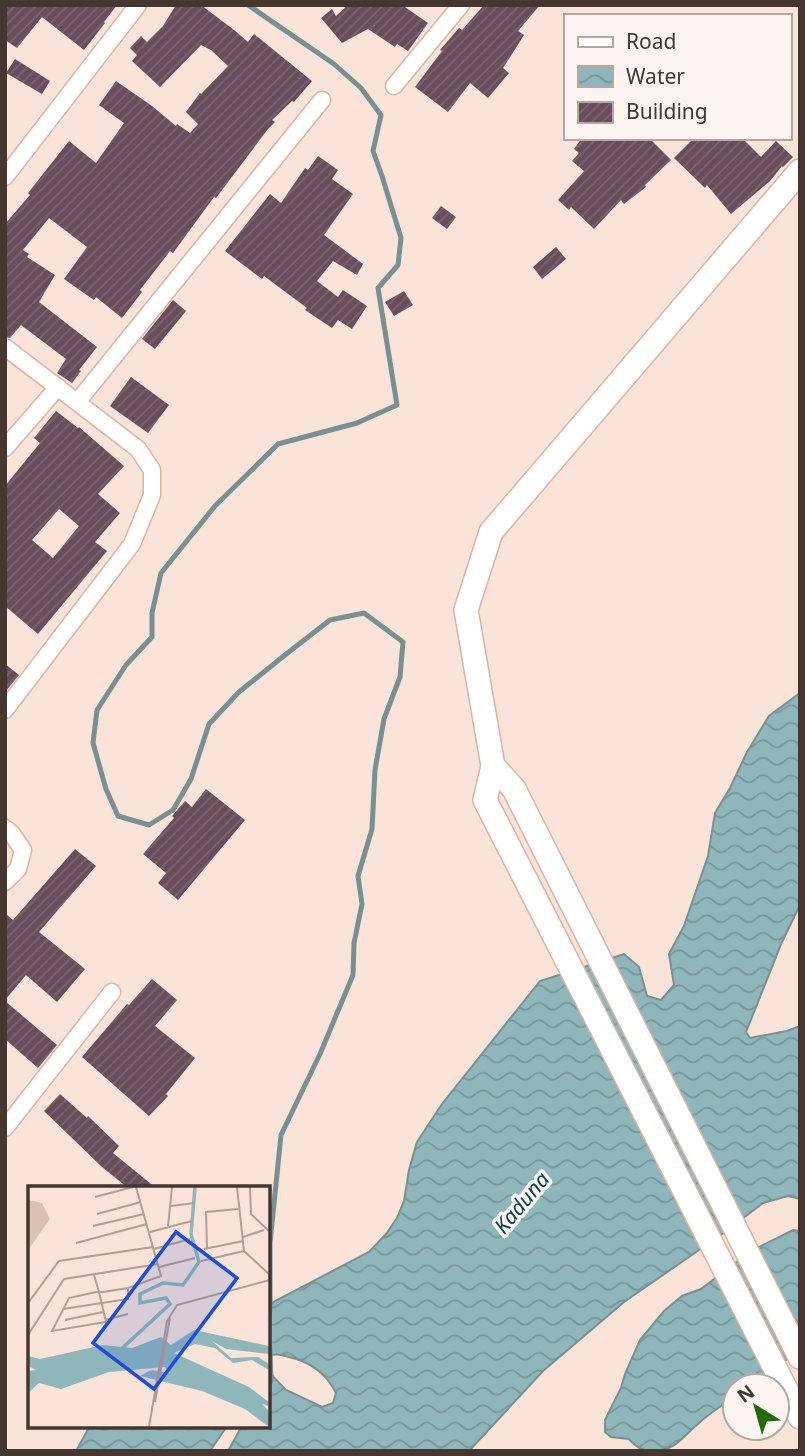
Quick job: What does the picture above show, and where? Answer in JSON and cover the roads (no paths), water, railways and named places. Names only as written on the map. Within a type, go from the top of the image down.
[{"type":"street","points":[[5,177],[138,5]]},
{"type":"street","points":[[394,86],[461,5]]},
{"type":"street","points":[[78,401],[322,100]]},
{"type":"street","points":[[800,171],[491,531],[466,610],[493,766],[485,800],[800,1417]]},
{"type":"street","points":[[5,346],[138,449],[152,470],[152,495],[132,544],[5,710]]},
{"type":"street","points":[[5,448],[58,387]]},
{"type":"street","points":[[493,766],[514,789],[800,1357]]},
{"type":"street","points":[[5,828],[23,850],[18,869],[5,882]]},
{"type":"street","points":[[5,1128],[112,992]]},
{"type":"water","name":"Kaduna","points":[[800,693],[800,905],[746,1032],[750,1038],[800,1026],[800,1199],[788,1196],[763,1203],[624,1302],[543,1371],[469,1451],[228,1451],[241,1428],[270,1428],[270,1373],[286,1390],[322,1407],[333,1403],[336,1393],[317,1369],[297,1359],[270,1356],[270,1305],[369,1252],[386,1234],[404,1201],[417,1142],[442,1104],[540,981],[624,954],[639,967],[647,996],[661,1000],[674,985],[669,954],[684,926],[708,856],[715,813],[769,716]]},
{"type":"water","points":[[793,1230],[800,1231],[800,1353],[766,1372],[721,1372],[721,1406],[679,1442],[668,1448],[646,1450],[629,1439],[611,1437],[605,1432],[605,1420],[640,1340],[664,1311],[682,1296],[701,1289],[751,1251]]},
{"type":"water","points":[[89,1428],[226,1428],[210,1451],[76,1451]]},
{"type":"waterway","points":[[248,5],[334,64],[361,88],[381,115],[373,151],[401,238],[398,265],[378,288],[397,405],[357,423],[278,444],[215,506],[161,573],[152,613],[152,637],[126,665],[97,710],[93,743],[106,789],[118,816],[149,825],[173,810],[191,779],[209,724],[239,692],[330,620],[364,613],[403,642],[400,677],[384,719],[375,770],[372,829],[358,876],[362,904],[354,943],[353,975],[320,1054],[281,1135],[270,1243],[270,1311]]},
{"type":"waterway","points":[[270,1349],[271,1381]]}]
